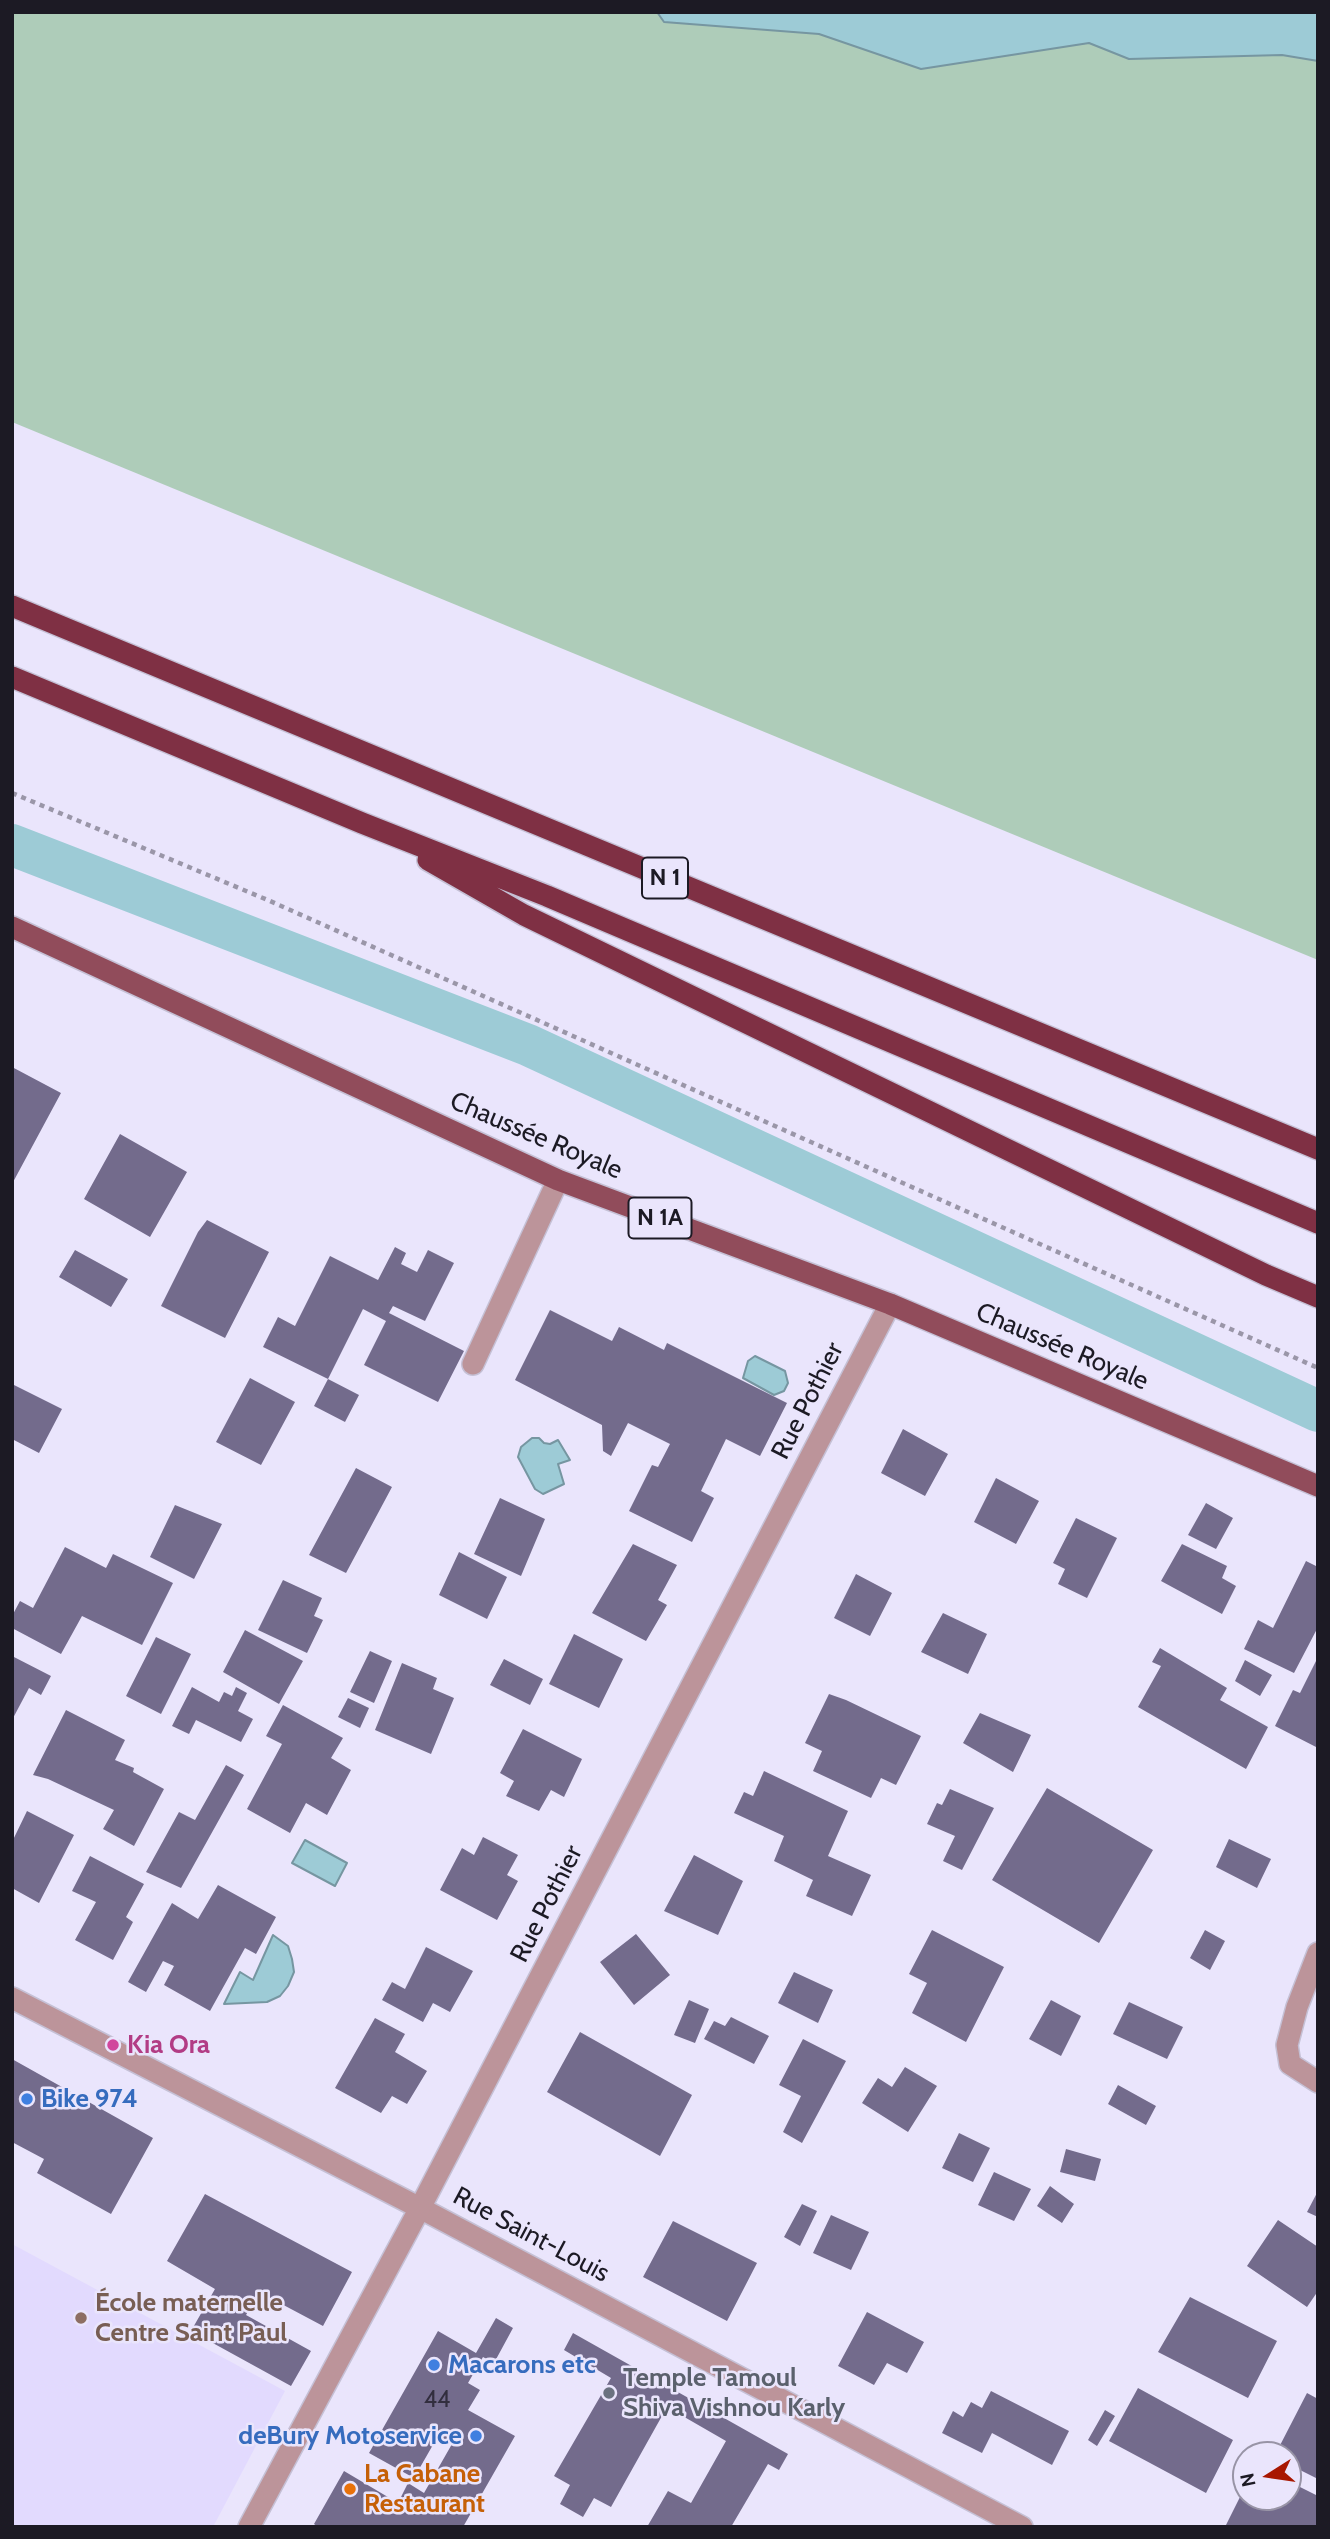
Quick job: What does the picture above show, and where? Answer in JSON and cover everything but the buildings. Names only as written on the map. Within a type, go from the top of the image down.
[{"type":"highway","name":"N 1","points":[[12,606],[1318,1149]]},
{"type":"highway","name":"N 1","points":[[12,677],[362,823],[547,896],[1318,1223]]},
{"type":"highway","points":[[362,823],[524,915],[1266,1275],[1318,1297]]},
{"type":"main road","name":"Chaussée Royale","points":[[12,927],[558,1180],[890,1304],[1318,1486]]},
{"type":"street","points":[[473,1364],[558,1180]]},
{"type":"street","name":"Rue Pothier","points":[[250,2527],[420,2208],[890,1304]]},
{"type":"street","points":[[1318,1953],[1297,2007],[1287,2045],[1290,2064],[1318,2082]]},
{"type":"street","name":"Rue Saint-Louis","points":[[12,1998],[420,2208],[1022,2527]]},
{"type":"path","points":[[12,793],[283,907],[1318,1368]]},
{"type":"shaded area","points":[[12,12],[1318,12],[1318,960],[12,422]]},
{"type":"shaded area","points":[[657,12],[1318,12],[1318,61],[1282,55],[1129,59],[1089,43],[921,69],[819,34],[664,22]]},
{"type":"shaded area","points":[[755,1356],[785,1371],[788,1383],[784,1391],[774,1395],[743,1378],[748,1361]]},
{"type":"shaded area","points":[[532,1438],[539,1438],[550,1444],[558,1440],[570,1460],[558,1464],[564,1484],[543,1494],[535,1489],[518,1457],[521,1447]]},
{"type":"shaded area","points":[[305,1840],[347,1863],[335,1886],[292,1863]]},
{"type":"shaded area","points":[[273,1935],[288,1946],[292,1959],[294,1972],[288,1986],[280,1996],[267,2002],[224,2004],[240,1972],[253,1980]]},
{"type":"shaded area","name":"École maternelle Centre Saint Paul","points":[[12,2244],[285,2391],[213,2527],[12,2527]]},
{"type":"waterway","points":[[12,845],[528,1045],[1318,1411]]},
{"type":"place","name":"Kia Ora","points":[[113,2045]]},
{"type":"place","name":"Bike 974","points":[[27,2099]]},
{"type":"place","name":"École maternelle Centre Saint Paul","points":[[81,2318]]},
{"type":"place","name":"Macarons etc","points":[[434,2365]]},
{"type":"place","name":"Temple Tamoul Shiva Vishnou Karly","points":[[609,2393]]},
{"type":"place","name":"deBury Motoservice","points":[[476,2436]]},
{"type":"place","name":"La Cabane Restaurant","points":[[350,2489]]}]
